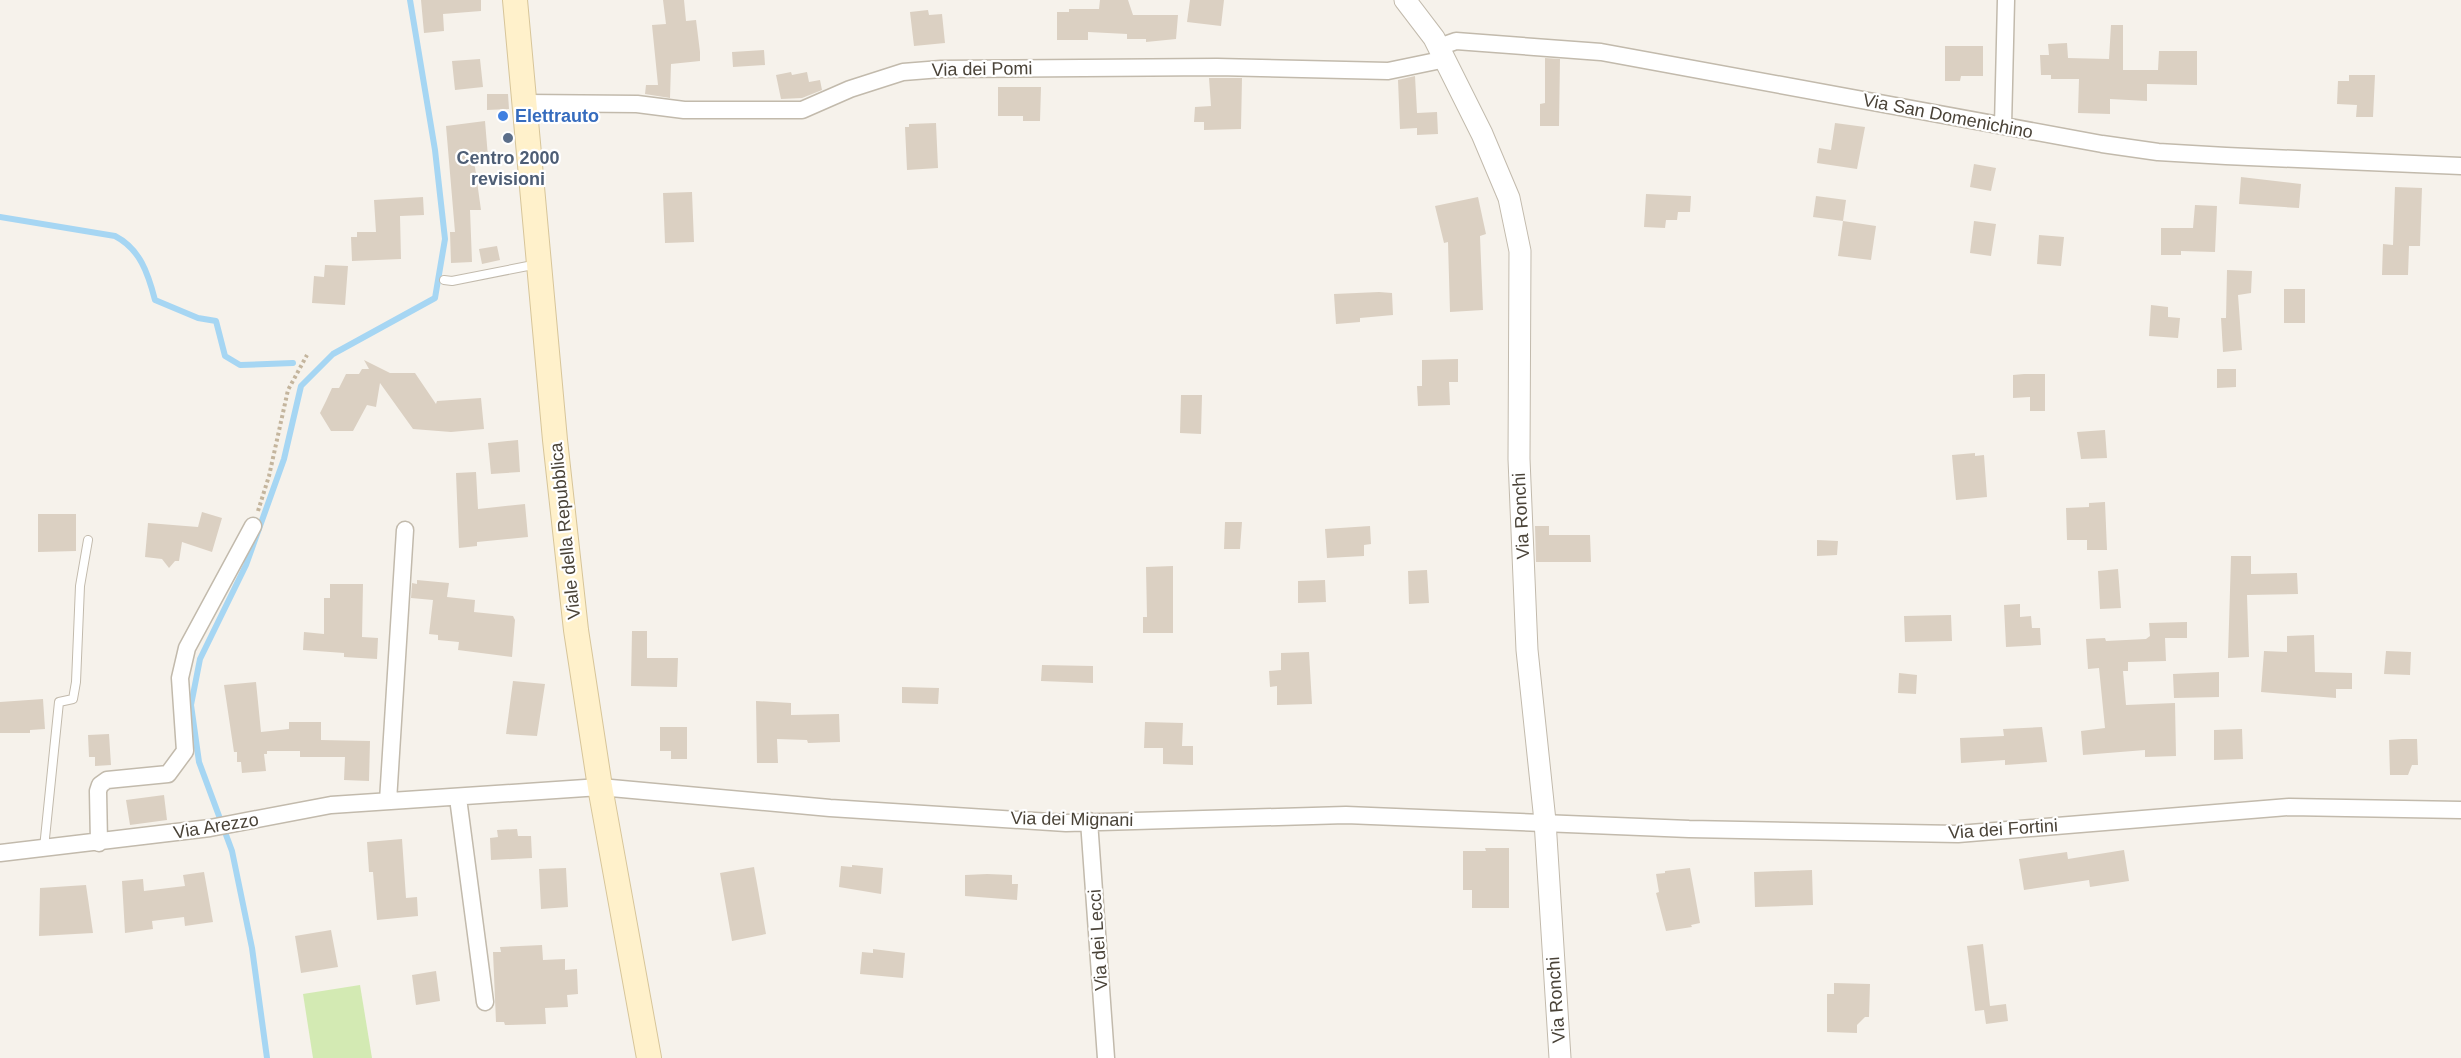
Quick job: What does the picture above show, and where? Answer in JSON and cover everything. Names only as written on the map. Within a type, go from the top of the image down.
[{"type":"main road","name":"Viale della Repubblica","points":[[515,0],[576,630],[600,787],[649,1058]]},
{"type":"street","name":"Via Ronchi","points":[[1405,0],[1442,53],[1482,134],[1509,198],[1520,251],[1518,459],[1527,650],[1545,821],[1560,1058]]},
{"type":"street","points":[[2003,126],[2006,0]]},
{"type":"street","name":"Via San Domenichino","points":[[1442,53],[1456,41],[1601,51],[2003,126],[2158,152],[2461,166]]},
{"type":"street","name":"Via dei Pomi","points":[[525,103],[637,104],[684,110],[802,110],[850,89],[903,72],[940,69],[1217,67],[1388,71],[1442,53]]},
{"type":"street","points":[[99,843],[98,791],[100,785],[107,780],[168,774],[185,751],[180,678],[187,648],[253,526]]},
{"type":"street","points":[[388,801],[405,530]]},
{"type":"street","name":"Via dei Mignani","points":[[600,787],[831,808],[1066,822],[1346,815],[1545,821]]},
{"type":"street","name":"Via Arezzo","points":[[0,853],[210,828],[331,805],[600,787]]},
{"type":"street","points":[[458,798],[485,1002]]},
{"type":"street","name":"Via dei Fortini","points":[[1545,821],[1689,829],[1958,834],[2289,807],[2461,810]]},
{"type":"street","name":"Via dei Lecci","points":[[1089,821],[1106,1058]]},
{"type":"lane","points":[[444,280],[452,281],[539,264]]},
{"type":"lane","points":[[44,849],[59,702],[73,699],[76,682],[80,586],[88,540]]},
{"type":"path","points":[[253,526],[269,476],[288,390],[307,355]]},
{"type":"green space","points":[[360,985],[372,1058],[313,1058],[303,994]]},
{"type":"building","points":[[421,0],[481,0],[481,11],[443,14],[444,31],[424,33]]},
{"type":"building","points":[[663,0],[684,0],[686,21],[696,20],[700,52],[700,61],[671,64],[670,98],[645,94],[646,85],[658,85],[652,25],[666,24]]},
{"type":"building","points":[[1100,0],[1128,0],[1133,15],[1178,15],[1176,39],[1146,42],[1146,39],[1127,39],[1127,34],[1088,32],[1088,40],[1057,40],[1057,12],[1069,12],[1069,9],[1099,9]]},
{"type":"building","points":[[1190,0],[1224,0],[1221,26],[1187,22]]},
{"type":"building","points":[[928,10],[929,15],[942,14],[945,43],[914,46],[910,12]]},
{"type":"building","points":[[2111,25],[2123,25],[2123,70],[2158,70],[2159,51],[2197,51],[2197,85],[2147,84],[2147,101],[2110,99],[2110,114],[2078,113],[2079,79],[2051,79],[2051,75],[2041,75],[2040,55],[2049,55],[2048,44],[2067,43],[2068,58],[2109,59]]},
{"type":"building","points":[[1945,46],[1983,46],[1983,76],[1961,76],[1960,81],[1945,81]]},
{"type":"building","points":[[764,50],[765,65],[733,67],[732,52]]},
{"type":"building","points":[[1545,58],[1560,59],[1559,126],[1540,126],[1540,104],[1545,103]]},
{"type":"building","points":[[480,59],[483,87],[455,90],[452,61]]},
{"type":"building","points":[[791,72],[792,75],[807,72],[809,82],[820,80],[822,90],[802,98],[781,99],[776,75]]},
{"type":"building","points":[[2349,75],[2375,75],[2373,117],[2356,117],[2357,105],[2337,104],[2338,81],[2349,81]]},
{"type":"building","points":[[1415,76],[1417,113],[1437,112],[1438,134],[1417,135],[1417,128],[1400,129],[1398,80]]},
{"type":"building","points":[[1209,78],[1242,78],[1241,129],[1204,130],[1204,122],[1194,122],[1195,107],[1211,106]]},
{"type":"building","points":[[998,87],[1041,87],[1040,121],[1023,121],[1023,116],[998,116]]},
{"type":"building","points":[[487,94],[508,94],[509,109],[487,110]]},
{"type":"building","points":[[485,121],[488,157],[474,160],[481,210],[470,210],[472,262],[451,263],[450,232],[455,232],[446,126]]},
{"type":"building","points":[[936,123],[938,168],[907,170],[905,127],[909,127],[909,124]]},
{"type":"building","points":[[1835,123],[1865,127],[1857,169],[1817,163],[1819,148],[1831,150]]},
{"type":"building","points":[[1974,164],[1996,168],[1991,191],[1970,187]]},
{"type":"building","points":[[2241,177],[2301,184],[2299,208],[2239,204]]},
{"type":"building","points":[[2395,187],[2422,188],[2420,246],[2409,246],[2408,275],[2382,275],[2383,244],[2393,245]]},
{"type":"building","points":[[692,192],[694,242],[665,243],[663,193]]},
{"type":"building","points":[[1646,194],[1691,196],[1690,212],[1678,212],[1677,220],[1666,220],[1665,228],[1644,227]]},
{"type":"building","points":[[1816,196],[1846,200],[1843,221],[1813,217]]},
{"type":"building","points":[[423,197],[424,215],[400,216],[401,259],[352,261],[351,237],[357,237],[357,232],[376,232],[374,200]]},
{"type":"building","points":[[1478,197],[1486,234],[1480,236],[1483,310],[1450,312],[1448,242],[1444,243],[1435,206]]},
{"type":"building","points":[[2195,205],[2217,206],[2215,252],[2181,251],[2181,255],[2161,255],[2161,228],[2193,228]]},
{"type":"building","points":[[1843,221],[1876,226],[1871,260],[1838,256]]},
{"type":"building","points":[[1974,221],[1996,224],[1991,256],[1970,253]]},
{"type":"building","points":[[2039,235],[2064,237],[2061,266],[2037,264]]},
{"type":"building","points":[[497,246],[500,260],[482,264],[479,249]]},
{"type":"building","points":[[325,265],[348,266],[345,305],[312,303],[314,276],[324,277]]},
{"type":"building","points":[[2227,270],[2252,271],[2251,293],[2238,295],[2242,350],[2223,352],[2221,318],[2226,318]]},
{"type":"building","points":[[2284,289],[2305,289],[2305,323],[2284,323]]},
{"type":"building","points":[[1392,293],[1393,315],[1360,318],[1360,322],[1336,324],[1334,294]]},
{"type":"building","points":[[2151,305],[2168,307],[2168,317],[2180,318],[2178,338],[2149,336]]},
{"type":"building","points":[[1458,359],[1458,382],[1449,382],[1450,405],[1418,406],[1417,386],[1422,386],[1422,360]]},
{"type":"building","points":[[364,360],[390,373],[415,373],[436,404],[437,401],[481,398],[484,429],[451,432],[413,429],[380,383],[376,407],[367,405],[353,431],[331,431],[320,413],[332,388],[339,388],[346,374],[359,374],[362,369],[369,369]]},
{"type":"building","points":[[2217,369],[2236,369],[2236,387],[2217,388]]},
{"type":"building","points":[[2045,374],[2045,411],[2030,411],[2030,397],[2013,398],[2013,375]]},
{"type":"building","points":[[1181,395],[1202,395],[1201,434],[1180,433]]},
{"type":"building","points":[[2105,430],[2107,458],[2081,459],[2077,432]]},
{"type":"building","points":[[518,440],[520,472],[491,474],[488,443]]},
{"type":"building","points":[[1975,453],[1975,456],[1984,455],[1987,497],[1956,500],[1952,455]]},
{"type":"building","points":[[476,472],[478,509],[525,504],[528,537],[477,542],[477,546],[459,548],[456,473]]},
{"type":"building","points":[[2105,502],[2107,550],[2087,550],[2087,540],[2067,540],[2066,508],[2089,507],[2089,503]]},
{"type":"building","points":[[202,512],[222,518],[212,552],[182,542],[179,561],[175,561],[169,568],[162,559],[145,557],[148,523],[198,527]]},
{"type":"building","points":[[38,514],[76,514],[76,551],[38,552]]},
{"type":"building","points":[[1225,522],[1242,522],[1240,549],[1224,549]]},
{"type":"building","points":[[1370,526],[1371,544],[1364,545],[1364,556],[1327,558],[1325,529]]},
{"type":"building","points":[[1535,526],[1549,526],[1549,535],[1590,535],[1591,562],[1536,562]]},
{"type":"building","points":[[1817,540],[1838,541],[1837,555],[1817,556]]},
{"type":"building","points":[[2231,556],[2251,556],[2251,574],[2297,573],[2298,594],[2247,595],[2249,657],[2228,658]]},
{"type":"building","points":[[1173,566],[1173,633],[1143,633],[1143,617],[1147,617],[1146,567]]},
{"type":"building","points":[[2118,569],[2121,608],[2100,609],[2098,571]]},
{"type":"building","points":[[1427,570],[1429,603],[1409,604],[1408,571]]},
{"type":"building","points":[[417,580],[449,583],[447,597],[475,600],[474,612],[513,616],[515,620],[512,657],[458,650],[459,642],[438,640],[438,635],[429,634],[433,600],[411,598],[412,583],[417,584]]},
{"type":"building","points":[[1325,580],[1326,602],[1298,603],[1298,581]]},
{"type":"building","points":[[330,584],[363,584],[362,637],[378,638],[377,659],[344,657],[344,653],[303,650],[304,632],[324,634],[324,598],[330,598]]},
{"type":"building","points":[[2020,604],[2020,617],[2031,616],[2032,628],[2040,628],[2041,645],[2006,647],[2004,605]]},
{"type":"building","points":[[1951,615],[1952,641],[1905,642],[1904,616]]},
{"type":"building","points":[[2187,622],[2187,638],[2165,638],[2166,661],[2128,662],[2128,671],[2123,671],[2126,705],[2175,703],[2176,756],[2145,757],[2145,750],[2083,755],[2081,731],[2105,728],[2099,668],[2088,669],[2086,639],[2105,638],[2106,641],[2146,639],[2150,636],[2149,623]]},
{"type":"building","points":[[632,631],[647,631],[647,658],[678,658],[677,687],[631,686]]},
{"type":"building","points":[[2314,635],[2315,672],[2352,673],[2352,689],[2336,689],[2336,698],[2261,692],[2264,651],[2287,652],[2287,636]]},
{"type":"building","points":[[2386,651],[2411,652],[2410,675],[2384,674]]},
{"type":"building","points":[[1309,652],[1312,704],[1277,705],[1277,686],[1270,687],[1269,671],[1281,670],[1281,653]]},
{"type":"building","points":[[1042,665],[1093,666],[1093,683],[1041,681]]},
{"type":"building","points":[[2219,672],[2219,697],[2174,698],[2173,674]]},
{"type":"building","points":[[1899,673],[1917,675],[1916,694],[1898,693]]},
{"type":"building","points":[[513,681],[545,684],[537,736],[506,734]]},
{"type":"building","points":[[256,682],[261,732],[289,729],[289,722],[321,722],[321,740],[370,741],[369,781],[344,780],[345,757],[300,757],[300,751],[267,751],[267,754],[264,754],[266,771],[242,773],[241,762],[237,762],[237,752],[234,752],[224,685]]},
{"type":"building","points":[[902,687],[939,688],[938,704],[902,703]]},
{"type":"building","points":[[43,699],[45,729],[30,730],[30,733],[0,733],[0,702]]},
{"type":"building","points":[[756,701],[791,703],[791,715],[839,714],[840,742],[808,743],[807,740],[777,739],[778,763],[757,763]]},
{"type":"building","points":[[1145,722],[1183,723],[1182,746],[1193,746],[1193,765],[1163,764],[1163,748],[1144,748]]},
{"type":"building","points":[[660,727],[687,727],[687,759],[671,759],[671,751],[660,751]]},
{"type":"building","points":[[2042,727],[2047,762],[2005,765],[2005,760],[1961,763],[1960,738],[2004,736],[2003,729]]},
{"type":"building","points":[[2242,729],[2243,759],[2214,760],[2214,730]]},
{"type":"building","points":[[109,734],[111,765],[95,766],[95,757],[89,757],[88,735]]},
{"type":"building","points":[[2417,739],[2418,765],[2412,765],[2408,775],[2390,775],[2389,740]]},
{"type":"building","points":[[164,795],[167,820],[130,825],[126,800]]},
{"type":"building","points":[[517,829],[518,836],[531,836],[532,858],[491,860],[490,838],[498,837],[497,830]]},
{"type":"building","points":[[402,839],[406,898],[417,897],[418,916],[377,920],[373,872],[369,872],[367,842]]},
{"type":"building","points":[[1485,848],[1509,848],[1509,908],[1472,908],[1472,890],[1463,890],[1463,851],[1486,851]]},
{"type":"building","points":[[2124,850],[2129,881],[2090,887],[2089,880],[2024,890],[2019,859],[2067,852],[2068,859]]},
{"type":"building","points":[[852,865],[883,868],[881,894],[839,887],[841,866],[852,867]]},
{"type":"building","points":[[754,867],[766,934],[732,941],[720,873]]},
{"type":"building","points":[[566,868],[568,907],[541,909],[539,869]]},
{"type":"building","points":[[1690,868],[1700,923],[1691,925],[1692,927],[1666,931],[1656,893],[1659,892],[1656,874]]},
{"type":"building","points":[[1812,870],[1813,905],[1755,907],[1754,872]]},
{"type":"building","points":[[204,872],[213,922],[185,926],[184,917],[152,921],[153,929],[125,933],[122,881],[143,879],[144,891],[185,886],[183,875]]},
{"type":"building","points":[[965,875],[1012,875],[1012,884],[1018,884],[1017,900],[965,896]]},
{"type":"building","points":[[86,885],[93,933],[39,936],[40,888]]},
{"type":"building","points":[[331,930],[338,967],[301,973],[295,936]]},
{"type":"building","points":[[1983,944],[1990,1006],[2006,1004],[2008,1021],[1986,1024],[1984,1010],[1975,1011],[1967,946]]},
{"type":"building","points":[[542,945],[543,960],[565,959],[565,970],[577,969],[578,994],[567,995],[568,1007],[545,1008],[546,1024],[505,1025],[504,1022],[496,1022],[493,952],[501,952],[500,947]]},
{"type":"building","points":[[873,949],[905,953],[903,978],[860,974],[862,952],[873,953]]},
{"type":"building","points":[[436,971],[440,1001],[416,1005],[412,975]]},
{"type":"building","points":[[1834,983],[1870,984],[1869,1017],[1865,1017],[1857,1025],[1857,1033],[1827,1032],[1827,994],[1834,994]]},
{"type":"waterway","points":[[267,1058],[252,948],[232,851],[199,762],[191,705],[200,659],[246,565],[284,459],[301,386],[333,354],[435,298],[445,239],[435,150],[410,0]]},
{"type":"waterway","points":[[0,217],[115,236],[124,241],[137,255],[149,280],[155,300],[198,318],[216,321],[225,356],[240,365],[293,363]]},
{"type":"place","name":"Elettrauto","points":[[503,116]]},
{"type":"place","name":"Centro 2000 revisioni","points":[[508,138]]}]
